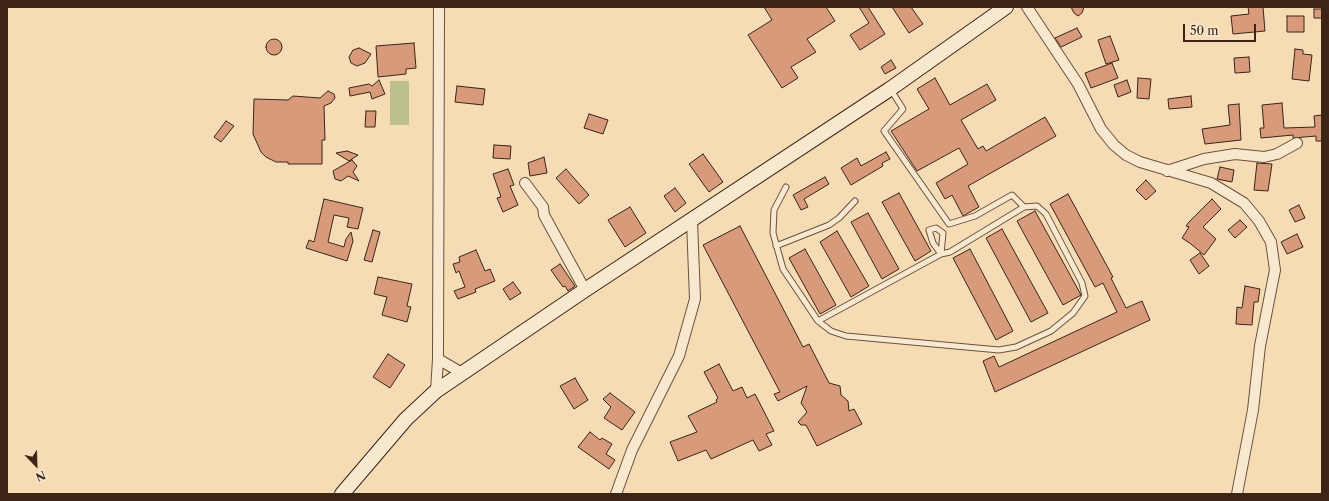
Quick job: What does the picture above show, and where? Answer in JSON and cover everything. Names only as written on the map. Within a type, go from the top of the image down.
[{"type":"main road","points":[[342,494],[406,419],[436,391],[585,290],[692,221],[890,89],[1006,7]]},
{"type":"street","points":[[436,391],[438,359],[439,7]]},
{"type":"street","points":[[1027,7],[1078,84],[1101,129],[1114,145],[1126,155],[1140,162],[1166,171],[1211,183],[1244,203],[1259,221],[1272,242],[1275,270],[1260,346],[1253,410],[1237,494]]},
{"type":"street","points":[[1166,171],[1204,159],[1235,154],[1264,157],[1277,154],[1297,143]]},
{"type":"street","points":[[525,183],[543,207],[544,216],[585,290]]},
{"type":"street","points":[[616,494],[632,450],[679,356],[695,298],[692,221]]},
{"type":"street","points":[[438,359],[462,373]]},
{"type":"lane","points":[[890,89],[903,108],[884,131],[949,224],[975,216],[1012,195],[1024,207]]},
{"type":"lane","points":[[786,187],[774,210],[773,233],[783,269],[818,321],[831,331],[846,336],[983,350],[999,350],[1016,347],[1051,331],[1073,313],[1085,296],[1082,283],[1046,214],[1037,206],[1024,207],[950,252],[942,254],[818,321]]},
{"type":"lane","points":[[776,246],[829,225],[839,218],[855,201]]},
{"type":"lane","points":[[936,228],[943,233],[942,254],[933,243],[929,230],[936,228]]},
{"type":"green space","points":[[390,81],[409,81],[409,125],[390,125]]},
{"type":"building","points":[[764,7],[826,7],[835,21],[807,39],[816,52],[791,67],[798,78],[782,88],[748,35],[772,20]]},
{"type":"building","points":[[859,7],[868,7],[885,34],[860,50],[850,35],[869,23]]},
{"type":"building","points":[[892,7],[911,7],[923,24],[909,33]]},
{"type":"building","points":[[1071,7],[1084,7],[1082,13],[1078,16],[1074,13]]},
{"type":"building","points":[[1248,7],[1263,7],[1265,31],[1233,34],[1231,16],[1249,14]]},
{"type":"building","points":[[1314,9],[1322,9],[1322,18],[1314,18]]},
{"type":"building","points":[[1287,16],[1304,16],[1304,32],[1287,32]]},
{"type":"building","points":[[1077,28],[1082,37],[1061,47],[1055,38]]},
{"type":"building","points":[[1110,36],[1119,60],[1106,64],[1098,40]]},
{"type":"building","points":[[271,39],[277,39],[282,44],[280,53],[277,55],[271,55],[266,50],[266,44]]},
{"type":"building","points":[[414,43],[416,68],[406,69],[406,74],[378,77],[376,46]]},
{"type":"building","points":[[359,48],[371,54],[365,63],[357,66],[351,63],[349,57],[353,50]]},
{"type":"building","points":[[1295,49],[1303,50],[1303,54],[1312,55],[1309,81],[1292,79]]},
{"type":"building","points":[[1249,57],[1250,72],[1235,73],[1234,58]]},
{"type":"building","points":[[891,60],[896,68],[885,74],[881,67]]},
{"type":"building","points":[[1112,63],[1118,78],[1091,88],[1085,73]]},
{"type":"building","points":[[935,78],[950,105],[987,84],[996,100],[961,120],[978,149],[983,146],[986,151],[1045,117],[1056,136],[968,186],[979,207],[963,216],[952,195],[945,199],[936,183],[968,164],[959,148],[917,171],[891,131],[929,109],[917,89]]},
{"type":"building","points":[[1138,78],[1151,79],[1149,99],[1137,98]]},
{"type":"building","points":[[379,80],[385,94],[372,99],[370,92],[350,96],[349,88],[369,84],[372,86]]},
{"type":"building","points":[[1127,80],[1131,92],[1118,97],[1114,85]]},
{"type":"building","points":[[457,86],[485,89],[483,105],[455,102]]},
{"type":"building","points":[[328,91],[334,94],[335,98],[331,103],[324,106],[325,140],[322,140],[322,164],[288,164],[288,162],[276,162],[266,157],[261,152],[253,134],[254,99],[288,100],[293,96],[320,98]]},
{"type":"building","points":[[1191,96],[1192,107],[1169,109],[1168,99]]},
{"type":"building","points":[[1282,103],[1284,128],[1315,127],[1314,116],[1322,115],[1322,141],[1316,141],[1316,136],[1293,138],[1293,135],[1261,138],[1260,128],[1264,128],[1262,105]]},
{"type":"building","points":[[1239,104],[1241,140],[1205,144],[1202,129],[1230,125],[1228,105]]},
{"type":"building","points":[[366,111],[376,111],[375,127],[365,127]]},
{"type":"building","points":[[589,114],[608,120],[603,134],[584,128]]},
{"type":"building","points":[[226,121],[234,126],[221,142],[214,137]]},
{"type":"building","points":[[494,145],[511,146],[510,159],[493,158]]},
{"type":"building","points":[[347,151],[358,155],[349,161],[336,153]]},
{"type":"building","points":[[886,152],[890,159],[882,163],[883,166],[851,185],[841,168],[857,158],[861,166]]},
{"type":"building","points":[[703,154],[723,182],[709,192],[689,164]]},
{"type":"building","points":[[544,157],[547,173],[530,176],[528,163]]},
{"type":"building","points":[[352,160],[357,166],[353,172],[359,181],[348,176],[341,181],[335,179],[333,171]]},
{"type":"building","points":[[1257,163],[1272,164],[1268,191],[1254,190]]},
{"type":"building","points":[[1220,167],[1234,170],[1232,182],[1217,179]]},
{"type":"building","points":[[508,169],[514,185],[510,186],[518,205],[503,212],[497,198],[501,197],[493,174]]},
{"type":"building","points":[[566,169],[589,195],[579,204],[556,178]]},
{"type":"building","points":[[825,177],[829,184],[804,199],[808,207],[801,210],[793,195]]},
{"type":"building","points":[[1146,180],[1156,191],[1146,200],[1136,190]]},
{"type":"building","points":[[675,188],[686,203],[675,212],[664,196]]},
{"type":"building","points":[[899,193],[931,251],[915,261],[882,202]]},
{"type":"building","points":[[1068,194],[1113,277],[1111,278],[1126,308],[1142,301],[1150,320],[995,392],[983,361],[994,356],[999,367],[1117,312],[1103,283],[1095,287],[1050,204]]},
{"type":"building","points":[[324,199],[363,208],[358,229],[347,227],[349,218],[334,215],[328,242],[344,247],[346,239],[351,232],[353,241],[347,261],[306,248],[309,240],[314,242]]},
{"type":"building","points":[[1212,199],[1221,209],[1203,227],[1216,239],[1204,255],[1182,238],[1189,227],[1186,226],[1189,222]]},
{"type":"building","points":[[1299,205],[1305,218],[1295,222],[1289,210]]},
{"type":"building","points":[[630,207],[646,233],[625,247],[608,220]]},
{"type":"building","points":[[1035,211],[1081,295],[1063,305],[1017,221]]},
{"type":"building","points":[[868,213],[899,269],[882,279],[851,222]]},
{"type":"building","points":[[1240,220],[1247,227],[1235,238],[1228,230]]},
{"type":"building","points":[[740,226],[803,347],[809,344],[829,383],[840,386],[841,395],[848,401],[849,411],[854,409],[862,424],[817,446],[806,425],[801,425],[798,422],[807,412],[801,403],[807,386],[778,401],[774,394],[780,392],[703,245]]},
{"type":"building","points":[[1002,229],[1048,313],[1031,322],[986,238]]},
{"type":"building","points":[[373,230],[380,232],[372,262],[364,260]]},
{"type":"building","points":[[837,231],[869,286],[851,297],[820,242]]},
{"type":"building","points":[[1297,234],[1303,247],[1287,254],[1281,242]]},
{"type":"building","points":[[805,249],[836,305],[820,314],[789,258]]},
{"type":"building","points":[[970,249],[1013,331],[996,340],[953,258]]},
{"type":"building","points":[[476,250],[485,271],[490,269],[495,281],[475,289],[476,292],[458,299],[454,291],[465,287],[459,271],[456,273],[453,264],[460,262],[459,257]]},
{"type":"building","points":[[1200,253],[1209,266],[1199,274],[1190,260]]},
{"type":"building","points":[[560,264],[575,286],[568,291],[565,286],[563,287],[551,270]]},
{"type":"building","points":[[378,277],[412,284],[407,306],[411,307],[407,322],[382,315],[387,297],[374,294]]},
{"type":"building","points":[[513,282],[521,293],[510,300],[503,289]]},
{"type":"building","points":[[1245,286],[1260,289],[1258,302],[1254,302],[1252,325],[1236,324],[1237,307],[1242,308]]},
{"type":"building","points":[[388,354],[405,365],[390,388],[373,377]]},
{"type":"building","points":[[719,364],[733,391],[742,387],[747,398],[755,394],[774,431],[766,434],[772,445],[759,451],[753,440],[711,459],[706,450],[678,461],[670,442],[697,432],[688,416],[717,402],[716,400],[718,398],[704,372]]},
{"type":"building","points":[[575,378],[588,400],[574,409],[560,386]]},
{"type":"building","points":[[610,393],[635,412],[622,430],[604,418],[611,407],[603,399]]},
{"type":"building","points":[[590,432],[600,440],[602,438],[612,444],[606,454],[615,460],[609,469],[578,447]]}]
